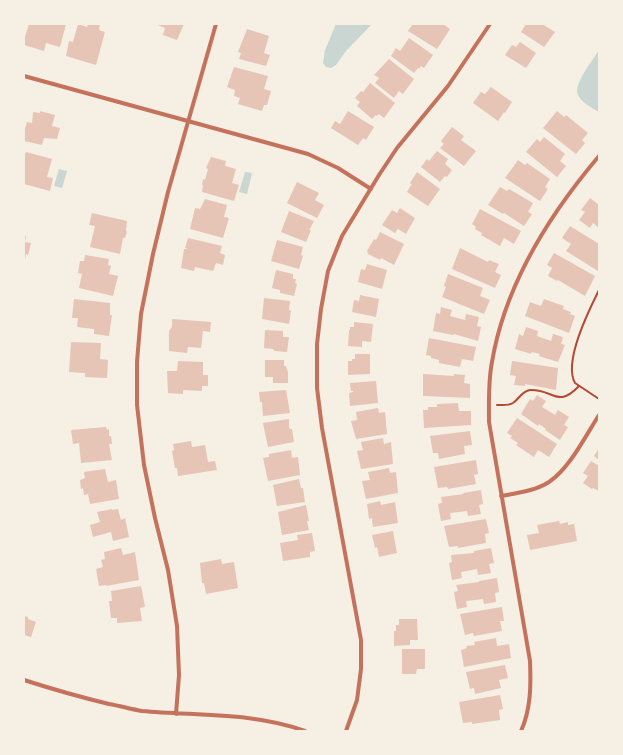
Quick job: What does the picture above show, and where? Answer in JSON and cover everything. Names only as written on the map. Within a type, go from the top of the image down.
[{"type":"street","points":[[176,714],[179,675],[177,626],[168,570],[154,518],[144,465],[137,405],[138,362],[141,314],[153,254],[168,192],[216,24]]},
{"type":"street","points":[[346,731],[356,700],[361,669],[361,640],[322,428],[317,388],[318,344],[321,309],[328,271],[342,236],[397,148],[448,86],[490,24]]},
{"type":"street","points":[[24,76],[308,154],[338,168],[371,188]]},
{"type":"street","points":[[521,731],[529,704],[531,683],[530,661],[488,422],[488,394],[492,362],[500,328],[512,292],[533,250],[548,224],[574,186],[599,156]]},
{"type":"street","points":[[501,496],[538,487],[549,481],[560,472],[599,415]]},
{"type":"street","points":[[24,680],[85,698],[140,710],[253,719],[294,727],[305,731]]},
{"type":"path","points":[[599,290],[587,314],[578,338],[572,372],[573,379],[579,386],[599,399]]},
{"type":"path","points":[[497,405],[505,406],[512,403],[528,390],[546,393],[562,398],[579,386]]},
{"type":"shaded area","points":[[336,24],[372,24],[346,51],[336,65],[331,68],[326,67],[323,63],[325,50]]},
{"type":"shaded area","points":[[599,50],[599,111],[597,111],[581,100],[577,90],[588,66]]},
{"type":"shaded area","points":[[59,169],[67,171],[62,188],[54,186]]},
{"type":"shaded area","points":[[245,172],[252,173],[247,194],[239,192]]},
{"type":"building","points":[[29,24],[66,24],[60,47],[46,43],[44,51],[24,45]]},
{"type":"building","points":[[78,24],[87,27],[88,24],[100,24],[99,30],[105,32],[96,65],[66,56],[69,41],[73,42]]},
{"type":"building","points":[[155,24],[184,24],[177,40],[163,35],[165,28]]},
{"type":"building","points":[[413,24],[443,24],[450,29],[437,49],[408,31]]},
{"type":"building","points":[[526,24],[542,24],[555,32],[544,47],[521,32]]},
{"type":"building","points":[[247,29],[269,36],[264,53],[270,55],[266,66],[239,59],[241,53],[238,52]]},
{"type":"building","points":[[409,38],[433,55],[424,68],[421,66],[414,73],[391,56],[396,48],[400,51]]},
{"type":"building","points":[[520,42],[536,53],[526,68],[505,55],[512,45],[516,47]]},
{"type":"building","points":[[389,59],[414,79],[403,94],[399,91],[394,98],[375,83],[379,78],[374,75]]},
{"type":"building","points":[[234,67],[268,76],[264,89],[271,91],[267,105],[264,105],[262,111],[238,104],[240,98],[234,96],[235,90],[227,87]]},
{"type":"building","points":[[370,83],[395,103],[384,118],[379,114],[372,119],[357,106],[360,102],[355,98],[361,91],[363,92]]},
{"type":"building","points":[[491,87],[512,102],[498,121],[473,103],[481,92],[485,94]]},
{"type":"building","points":[[40,111],[55,115],[52,126],[60,128],[57,139],[44,138],[42,145],[24,141],[24,132],[27,122],[32,123],[33,112],[40,113]]},
{"type":"building","points":[[348,111],[374,127],[366,140],[363,138],[358,145],[331,128],[335,121],[340,124]]},
{"type":"building","points":[[557,111],[564,117],[566,115],[588,133],[582,140],[585,143],[576,154],[543,128]]},
{"type":"building","points":[[452,127],[464,136],[461,140],[476,151],[464,166],[440,148],[444,144],[441,141]]},
{"type":"building","points":[[544,137],[565,154],[560,161],[566,166],[557,177],[526,152],[537,139],[540,142]]},
{"type":"building","points":[[437,151],[448,159],[445,164],[452,170],[447,177],[445,176],[440,182],[421,167],[427,159],[429,161]]},
{"type":"building","points":[[26,152],[52,159],[47,177],[53,178],[50,191],[24,184],[24,156]]},
{"type":"building","points":[[211,157],[226,161],[225,166],[236,169],[232,183],[239,185],[234,201],[202,192],[203,179],[205,180],[208,169],[206,168]]},
{"type":"building","points":[[518,160],[525,165],[527,163],[550,179],[545,187],[548,189],[540,201],[505,178]]},
{"type":"building","points":[[417,172],[440,189],[428,206],[407,192],[411,185],[413,186],[410,183]]},
{"type":"building","points":[[297,182],[319,193],[315,200],[324,205],[317,218],[287,203]]},
{"type":"building","points":[[500,187],[507,191],[509,189],[533,203],[528,212],[532,214],[524,226],[488,205]]},
{"type":"building","points":[[590,198],[599,205],[599,228],[593,223],[590,228],[579,220],[585,212],[581,210]]},
{"type":"building","points":[[205,199],[227,205],[224,217],[229,218],[223,238],[190,229],[195,208],[200,209]]},
{"type":"building","points":[[400,208],[415,218],[406,234],[398,229],[395,233],[382,225],[392,210],[397,213]]},
{"type":"building","points":[[480,209],[521,231],[514,244],[504,238],[500,246],[481,235],[482,233],[475,229],[476,227],[472,224]]},
{"type":"building","points":[[289,211],[314,221],[310,229],[308,229],[311,230],[306,242],[281,232]]},
{"type":"building","points":[[92,213],[127,221],[127,232],[125,238],[123,238],[120,254],[90,247],[95,226],[89,225]]},
{"type":"building","points":[[570,226],[599,244],[598,271],[566,251],[571,244],[562,238]]},
{"type":"building","points":[[380,232],[404,244],[394,265],[381,258],[380,260],[368,254],[367,251],[374,239],[376,240]]},
{"type":"building","points":[[24,235],[26,236],[25,242],[31,243],[25,260]]},
{"type":"building","points":[[188,238],[222,246],[220,253],[225,255],[223,265],[216,263],[213,271],[195,267],[194,271],[181,268],[184,249],[187,248],[185,248]]},
{"type":"building","points":[[277,240],[303,247],[301,255],[303,256],[299,269],[271,261]]},
{"type":"building","points":[[460,248],[488,262],[489,260],[499,264],[495,272],[501,275],[495,288],[452,269]]},
{"type":"building","points":[[554,253],[595,276],[585,296],[558,280],[557,281],[548,276],[552,268],[547,265]]},
{"type":"building","points":[[85,255],[109,259],[108,265],[111,266],[109,274],[118,276],[113,296],[79,288],[82,274],[78,273],[80,261],[84,261]]},
{"type":"building","points":[[367,264],[387,270],[382,289],[358,282],[361,269],[365,270]]},
{"type":"building","points":[[276,270],[293,274],[293,279],[296,279],[295,283],[297,284],[294,296],[280,293],[280,290],[272,288]]},
{"type":"building","points":[[448,274],[483,288],[480,296],[490,300],[484,314],[442,297],[446,287],[444,286]]},
{"type":"building","points":[[360,295],[379,299],[376,317],[352,312],[354,300],[359,301]]},
{"type":"building","points":[[264,298],[290,301],[289,310],[291,311],[289,324],[262,319]]},
{"type":"building","points":[[74,299],[110,303],[110,315],[112,315],[109,336],[94,334],[94,329],[77,327],[78,318],[72,318]]},
{"type":"building","points":[[544,299],[564,306],[563,309],[571,312],[570,314],[575,316],[569,333],[525,316],[530,302],[541,306]]},
{"type":"building","points":[[441,307],[452,310],[450,316],[465,320],[466,314],[479,317],[477,326],[481,327],[478,341],[454,334],[433,331],[436,313],[440,314]]},
{"type":"building","points":[[172,319],[211,322],[210,332],[203,331],[201,348],[188,347],[187,353],[169,351],[169,331],[172,327]]},
{"type":"building","points":[[354,322],[373,324],[371,342],[362,341],[362,347],[348,346],[349,330],[350,327],[354,327]]},
{"type":"building","points":[[526,327],[538,331],[537,336],[551,341],[553,334],[563,337],[561,344],[565,345],[558,362],[539,356],[540,354],[532,352],[531,354],[515,349],[519,334],[523,336]]},
{"type":"building","points":[[265,330],[283,331],[283,337],[289,337],[287,352],[274,351],[273,349],[264,348]]},
{"type":"building","points":[[429,338],[476,347],[473,361],[462,359],[460,367],[439,363],[439,360],[426,355]]},
{"type":"building","points":[[71,342],[101,343],[100,359],[108,360],[107,378],[85,377],[85,373],[69,372]]},
{"type":"building","points":[[355,354],[370,354],[370,374],[348,375],[348,361],[355,359]]},
{"type":"building","points":[[265,360],[284,360],[284,366],[286,366],[288,372],[288,383],[273,383],[273,377],[265,377]]},
{"type":"building","points":[[178,361],[203,362],[203,375],[208,375],[208,386],[202,386],[202,391],[183,390],[183,394],[168,393],[167,371],[177,371]]},
{"type":"building","points":[[512,361],[558,368],[556,390],[525,384],[525,386],[514,385],[516,376],[510,375]]},
{"type":"building","points":[[423,374],[454,376],[454,374],[465,375],[464,383],[470,384],[470,398],[423,396]]},
{"type":"building","points":[[376,381],[378,403],[350,406],[349,393],[353,391],[351,391],[350,383]]},
{"type":"building","points":[[286,390],[290,413],[263,416],[262,402],[260,402],[259,392]]},
{"type":"building","points":[[537,395],[546,401],[542,407],[555,415],[558,410],[569,417],[564,425],[568,427],[560,440],[539,424],[538,426],[521,414],[530,399],[533,401]]},
{"type":"building","points":[[458,403],[459,411],[471,411],[471,425],[424,428],[423,410],[428,410],[428,407],[437,407],[437,404]]},
{"type":"building","points":[[378,408],[379,413],[385,412],[387,434],[356,439],[351,421],[357,420],[356,412]]},
{"type":"building","points":[[517,418],[557,444],[549,457],[538,450],[534,457],[516,445],[518,443],[510,438],[512,436],[507,433]]},
{"type":"building","points":[[289,419],[289,427],[292,429],[294,442],[268,447],[263,423]]},
{"type":"building","points":[[106,427],[107,430],[109,429],[109,436],[111,436],[112,444],[109,444],[112,460],[81,463],[79,443],[73,444],[71,430]]},
{"type":"building","points":[[470,431],[472,445],[464,446],[465,454],[439,459],[438,453],[433,453],[430,436]]},
{"type":"building","points":[[383,438],[384,444],[391,442],[393,464],[361,469],[357,451],[363,450],[361,442]]},
{"type":"building","points":[[191,441],[192,447],[205,445],[208,462],[215,461],[217,470],[178,476],[172,451],[174,450],[173,444]]},
{"type":"building","points":[[599,448],[599,460],[594,456]]},
{"type":"building","points":[[291,450],[292,458],[298,457],[300,475],[268,481],[263,458],[269,457],[269,454]]},
{"type":"building","points":[[476,460],[478,474],[474,475],[476,484],[448,489],[447,487],[438,488],[434,467]]},
{"type":"building","points":[[591,461],[599,466],[599,491],[593,488],[592,489],[583,483],[588,476],[583,473]]},
{"type":"building","points":[[389,468],[390,473],[396,472],[398,493],[366,499],[362,481],[370,480],[368,472]]},
{"type":"building","points":[[105,469],[108,482],[116,480],[119,499],[90,504],[88,494],[84,495],[83,488],[81,489],[80,480],[85,478],[84,472]]},
{"type":"building","points":[[299,479],[301,488],[303,488],[305,502],[277,506],[273,485]]},
{"type":"building","points":[[481,490],[483,504],[479,505],[481,514],[468,516],[467,511],[450,513],[451,519],[441,521],[438,504],[442,503],[441,497]]},
{"type":"building","points":[[380,501],[381,505],[395,502],[398,523],[373,527],[373,518],[369,519],[367,504]]},
{"type":"building","points":[[306,505],[309,530],[282,535],[278,512]]},
{"type":"building","points":[[118,509],[121,520],[125,518],[129,537],[113,541],[111,532],[93,537],[90,525],[100,522],[97,512]]},
{"type":"building","points":[[486,519],[489,533],[485,534],[486,543],[458,548],[458,546],[449,547],[444,526]]},
{"type":"building","points":[[559,521],[560,524],[568,522],[568,525],[574,524],[577,541],[530,550],[527,535],[539,533],[537,525]]},
{"type":"building","points":[[393,531],[397,553],[379,557],[372,535]]},
{"type":"building","points":[[312,533],[315,551],[310,552],[310,557],[283,561],[280,543],[298,540],[297,535]]},
{"type":"building","points":[[121,548],[123,555],[135,552],[139,580],[99,586],[96,569],[103,567],[101,560],[105,559],[104,552]]},
{"type":"building","points":[[491,548],[494,563],[489,564],[491,573],[478,575],[477,569],[461,572],[462,578],[452,580],[449,563],[452,562],[451,555],[474,553],[474,551]]},
{"type":"building","points":[[221,559],[222,564],[234,562],[238,588],[206,594],[204,583],[202,583],[200,563]]},
{"type":"building","points":[[497,578],[499,592],[495,593],[496,602],[484,604],[483,599],[466,601],[467,607],[457,609],[454,592],[458,591],[456,585]]},
{"type":"building","points":[[141,586],[145,607],[140,608],[142,621],[117,623],[117,618],[111,618],[109,601],[112,601],[111,591]]},
{"type":"building","points":[[502,607],[504,621],[500,621],[502,631],[474,636],[473,633],[465,635],[460,614]]},
{"type":"building","points":[[24,616],[36,622],[31,637],[24,635]]},
{"type":"building","points":[[399,619],[417,619],[418,640],[410,640],[410,645],[394,646],[394,631],[396,631],[396,625],[399,625]]},
{"type":"building","points":[[496,638],[497,646],[509,644],[511,658],[464,667],[461,650],[467,648],[466,646],[475,645],[474,642]]},
{"type":"building","points":[[402,649],[425,649],[425,669],[417,669],[416,674],[402,674]]},
{"type":"building","points":[[505,665],[508,678],[499,680],[501,688],[475,694],[474,688],[470,689],[466,672]]},
{"type":"building","points":[[500,695],[503,709],[499,710],[500,720],[472,724],[472,722],[463,723],[459,702]]}]
